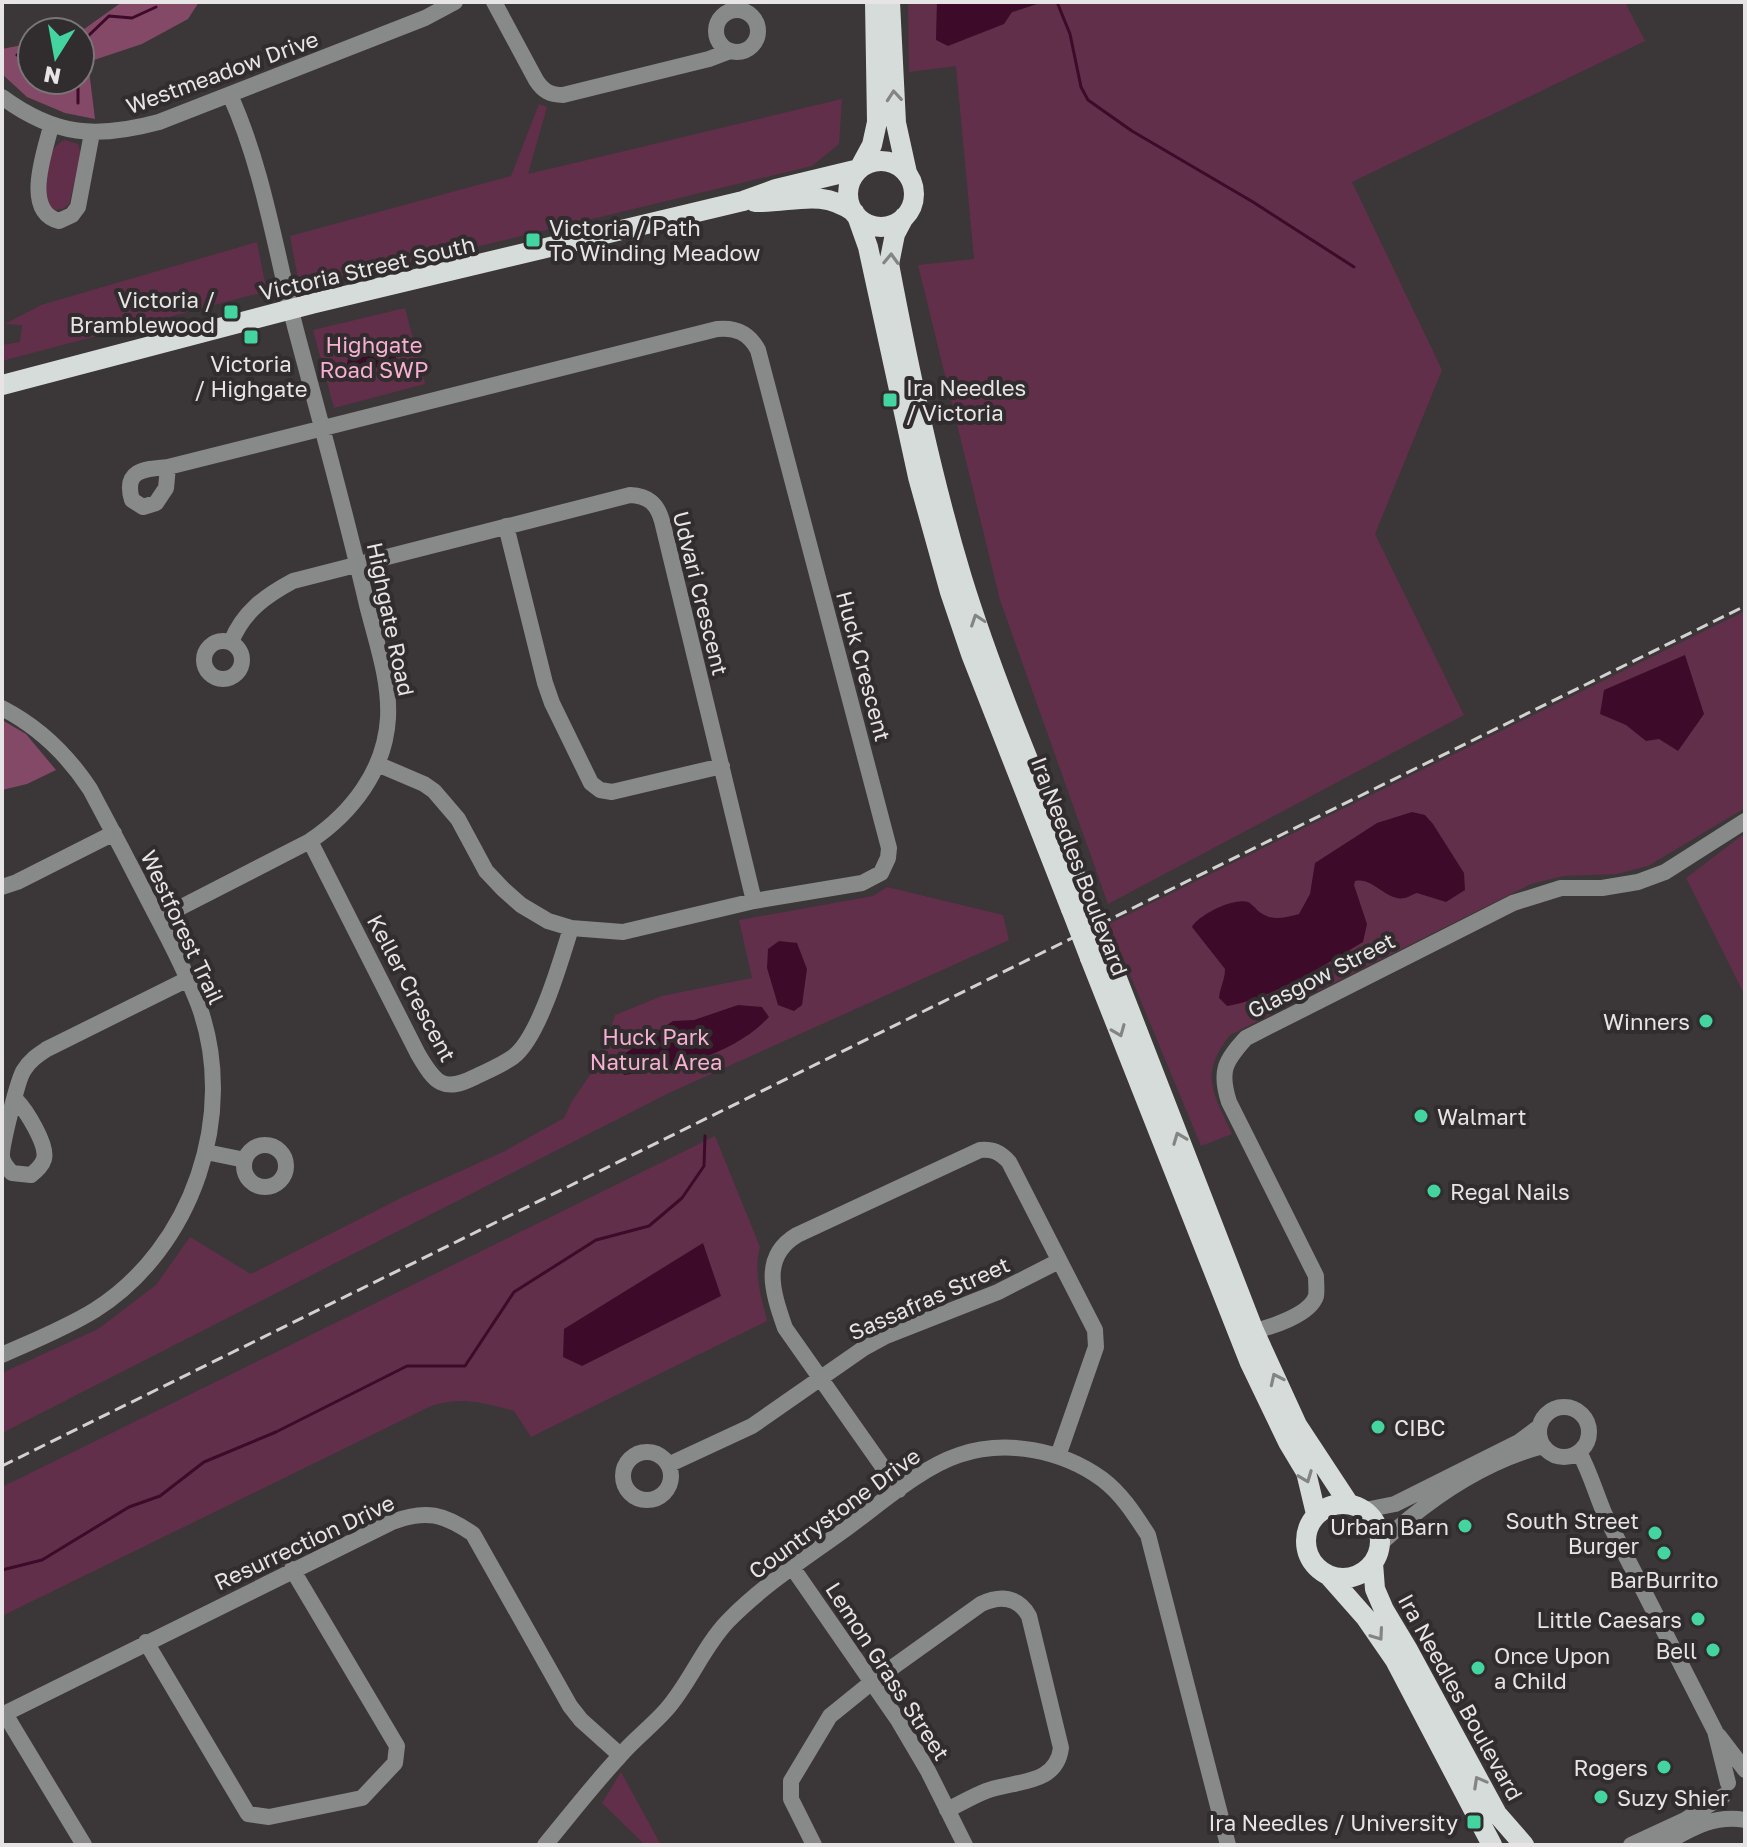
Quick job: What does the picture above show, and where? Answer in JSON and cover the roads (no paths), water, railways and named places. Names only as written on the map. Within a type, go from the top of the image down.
[{"type":"main road","points":[[875,2],[877,122],[872,145],[848,189],[849,202],[855,214],[869,224],[881,226],[892,225],[904,217],[914,194],[896,123],[890,2]]},
{"type":"main road","points":[[859,169],[873,162],[886,161],[907,173]]},
{"type":"main road","name":"Victoria Street South","points":[[2,385],[291,310],[743,201],[776,189],[859,169]]},
{"type":"main road","name":"Victoria Street South","points":[[743,201],[780,202],[824,197],[839,202],[855,214]]},
{"type":"main road","name":"Ira Needles Boulevard","points":[[855,214],[868,247],[918,477],[971,654],[1254,1331],[1297,1425],[1357,1507]]},
{"type":"main road","name":"Ira Needles Boulevard","points":[[904,217],[895,234],[889,264],[934,482],[963,581],[1078,905]]},
{"type":"main road","name":"Ira Needles Boulevard","points":[[1098,954],[1250,1363],[1306,1472],[1316,1514]]},
{"type":"main road","points":[[1337,1504],[1357,1507],[1377,1525],[1377,1553],[1364,1571],[1353,1577],[1328,1575],[1318,1568],[1306,1548],[1306,1536],[1316,1514],[1337,1504]]},
{"type":"main road","name":"Ira Needles Boulevard","points":[[1377,1553],[1375,1589],[1384,1610],[1497,1814],[1524,1845]]},
{"type":"main road","name":"Ira Needles Boulevard","points":[[1328,1575],[1366,1618],[1395,1660],[1492,1845]]},
{"type":"street","name":"Westmeadow Drive","points":[[2,97],[51,126],[92,133],[126,131],[230,95],[425,18],[455,2]]},
{"type":"street","points":[[494,2],[536,80],[547,93],[555,95],[695,63],[730,51]]},
{"type":"street","name":"Highgate Road","points":[[158,919],[310,841],[349,810],[377,764],[388,718],[387,689],[323,428],[258,175],[230,95]]},
{"type":"street","points":[[51,126],[38,189],[39,204],[44,214],[59,221],[72,215],[78,207],[92,133]]},
{"type":"street","name":"Huck Crescent","points":[[323,428],[717,329],[734,329],[753,341],[758,350],[889,848],[885,866],[871,880],[754,901],[623,932],[571,928],[548,921],[521,905],[503,889],[486,871],[458,819],[434,791],[377,764]]},
{"type":"street","points":[[168,467],[323,428]]},
{"type":"street","name":"Udvari Crescent","points":[[231,642],[238,625],[249,611],[277,589],[313,574],[630,495],[647,498],[654,503],[662,521],[754,901]]},
{"type":"street","points":[[506,526],[545,683],[557,715],[591,783],[600,790],[612,792],[722,766]]},
{"type":"street","name":"Westforest Trail","points":[[2,708],[53,743],[75,766],[114,833],[188,979],[207,1032],[213,1090],[206,1152],[182,1215],[149,1262],[95,1310],[2,1355]]},
{"type":"street","name":"Glasgow Street","points":[[1254,1331],[1274,1327],[1307,1308],[1316,1296],[1316,1276],[1229,1102],[1223,1084],[1226,1060],[1246,1038],[1513,903],[1561,888],[1602,888],[1638,882],[1665,872],[1745,821]]},
{"type":"street","points":[[2,887],[114,833]]},
{"type":"street","name":"Keller Crescent","points":[[310,841],[418,1054],[435,1079],[443,1085],[463,1083],[512,1058],[522,1049],[541,1013],[571,928]]},
{"type":"street","points":[[16,1100],[21,1074],[30,1060],[188,979]]},
{"type":"street","points":[[899,1490],[785,1328],[772,1269],[776,1253],[783,1243],[970,1153],[991,1149],[1009,1162],[1095,1330],[1096,1347],[1058,1456]]},
{"type":"street","points":[[206,1152],[245,1160]]},
{"type":"street","name":"Sassafras Street","points":[[668,1465],[752,1426],[819,1378],[886,1336],[998,1292],[1059,1261]]},
{"type":"street","points":[[1357,1507],[1395,1504],[1519,1442],[1539,1427],[1547,1412],[1555,1408],[1567,1406],[1580,1412],[1587,1420],[1587,1442],[1573,1454],[1549,1453],[1543,1446],[1539,1427]]},
{"type":"street","points":[[1377,1553],[1415,1513],[1453,1487],[1525,1451],[1543,1446]]},
{"type":"street","name":"Countrystone Drive","points":[[545,1845],[620,1755],[668,1708],[703,1651],[748,1602],[899,1490],[958,1455],[1009,1447],[1035,1449],[1058,1456],[1103,1480],[1129,1506],[1148,1535],[1228,1845]]},
{"type":"street","points":[[1573,1454],[1592,1483],[1628,1562],[1715,1731],[1734,1752],[1745,1772],[1733,1778],[1725,1790],[1685,1820],[1631,1845]]},
{"type":"street","name":"Resurrection Drive","points":[[4,1714],[292,1569],[410,1515],[428,1515],[450,1519],[473,1534],[570,1706],[620,1755]]},
{"type":"street","name":"Lemon Grass Street","points":[[792,1567],[872,1682],[928,1771],[965,1845]]},
{"type":"street","points":[[146,1642],[248,1814],[269,1817],[362,1798],[395,1763],[397,1746],[292,1569]]},
{"type":"street","points":[[814,1845],[791,1799],[791,1781],[830,1716],[872,1682],[992,1599],[1012,1599],[1026,1610],[1061,1748],[1059,1759],[1054,1769],[1045,1776],[987,1790],[947,1810]]},
{"type":"street","points":[[4,1714],[84,1845]]},
{"type":"street","points":[[1715,1731],[1726,1808],[1742,1820]]},
{"type":"street","points":[[1662,1845],[1708,1821],[1742,1820]]},
{"type":"waterway","points":[[1057,2],[1070,34],[1081,87],[1088,100],[1132,131],[1253,202],[1354,267]]},
{"type":"waterway","points":[[96,28],[109,16],[132,18],[156,7]]},
{"type":"waterway","points":[[78,96],[78,103]]},
{"type":"waterway","points":[[2,1570],[42,1560],[129,1507],[160,1496],[204,1462],[276,1432],[407,1366],[465,1366],[514,1292],[596,1240],[649,1226],[682,1198],[704,1166],[705,1136]]},
{"type":"railway","points":[[2,1466],[1745,606]]},
{"type":"place","name":"Victoria / Path To Winding Meadow","points":[[533,240]]},
{"type":"place","name":"Victoria / Bramblewood","points":[[231,312]]},
{"type":"place","name":"Victoria / Highgate","points":[[251,337]]},
{"type":"place","name":"Ira Needles / Victoria","points":[[890,400]]},
{"type":"place","name":"Winners","points":[[1706,1021]]},
{"type":"place","name":"Walmart","points":[[1421,1116]]},
{"type":"place","name":"Regal Nails","points":[[1434,1191]]},
{"type":"place","name":"CIBC","points":[[1378,1427]]},
{"type":"place","name":"Urban Barn","points":[[1465,1526]]},
{"type":"place","name":"South Street Burger","points":[[1655,1533]]},
{"type":"place","name":"BarBurrito","points":[[1664,1553]]},
{"type":"place","name":"Little Caesars","points":[[1698,1619]]},
{"type":"place","name":"Bell","points":[[1713,1650]]},
{"type":"place","name":"Once Upon a Child","points":[[1478,1668]]},
{"type":"place","name":"Rogers","points":[[1664,1767]]},
{"type":"place","name":"Suzy Shier","points":[[1601,1797]]},
{"type":"place","name":"Ira Needles / University","points":[[1474,1822]]},
{"type":"park label","name":"Highgate Road SWP","points":[[374,356]]},
{"type":"park label","name":"Huck Park Natural Area","points":[[656,1048]]}]
